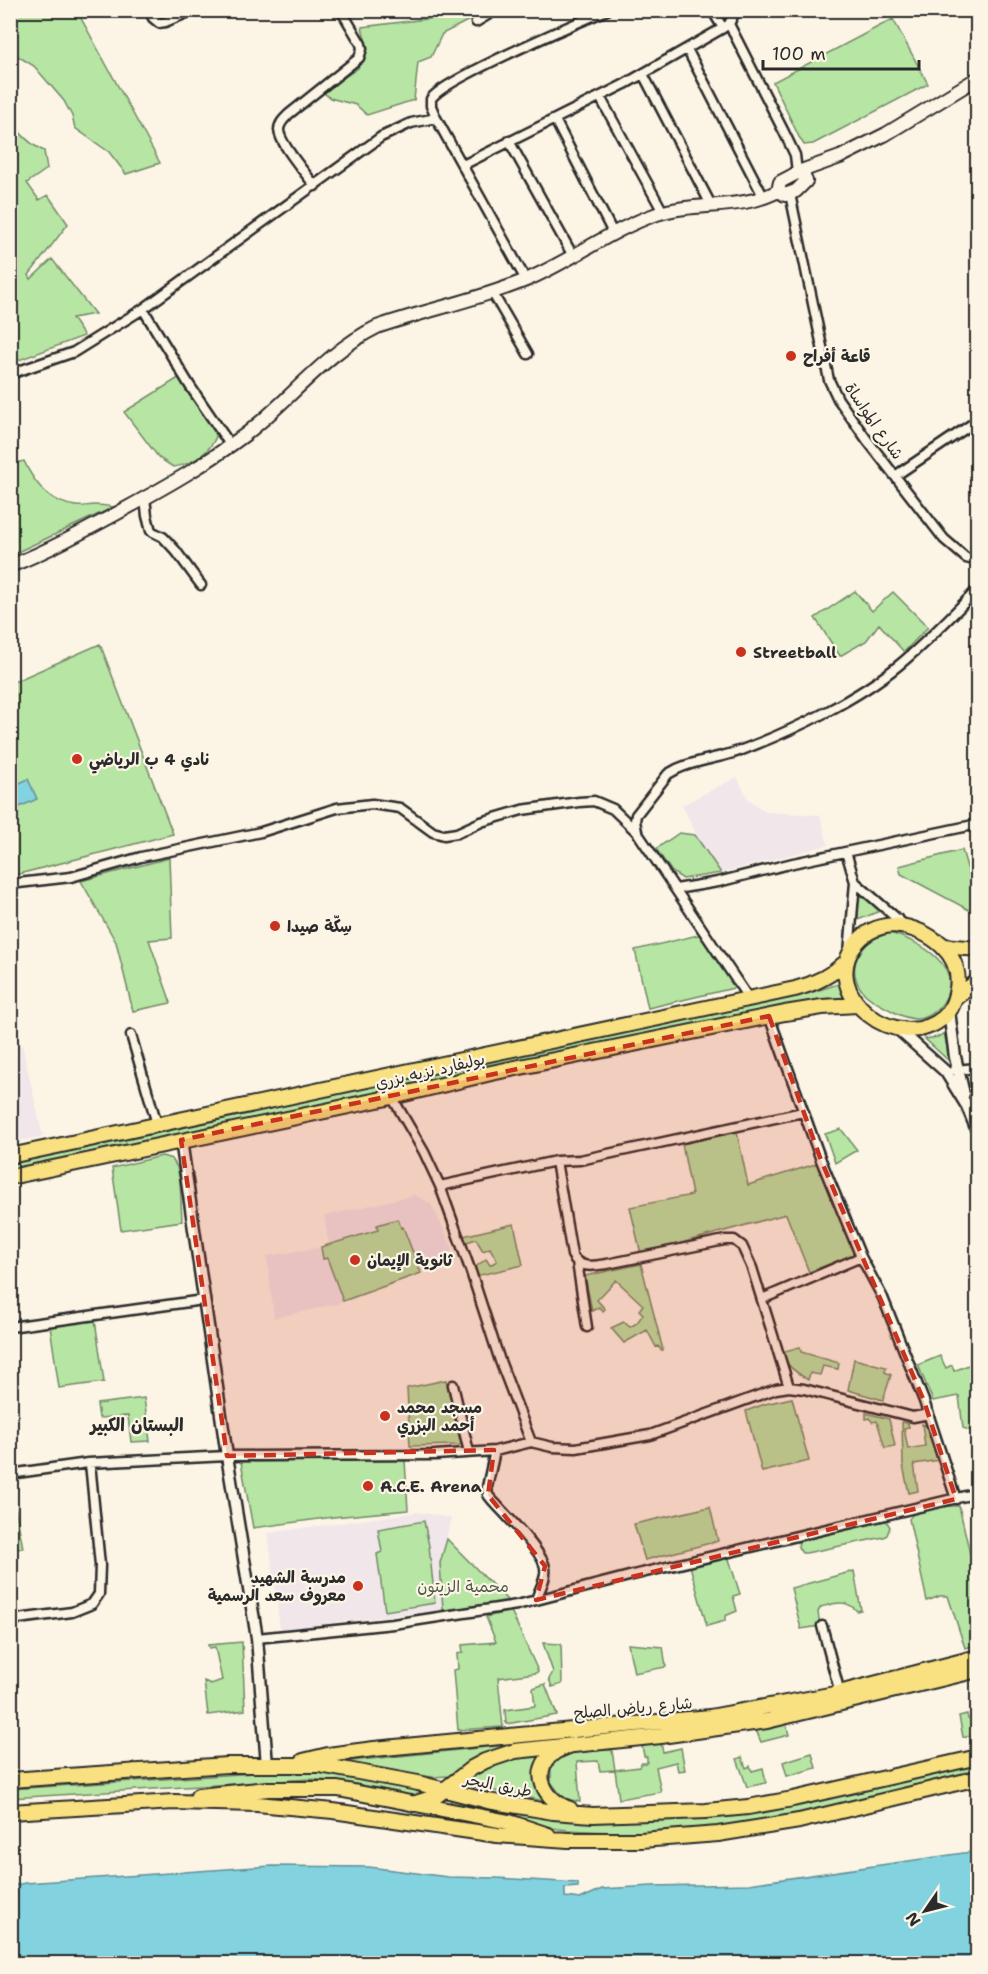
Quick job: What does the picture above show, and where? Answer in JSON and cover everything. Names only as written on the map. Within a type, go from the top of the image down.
[{"type":"main road","points":[[10,566],[61,543],[198,469],[277,409],[328,360],[368,332],[390,322],[526,280],[613,233],[663,212],[711,205],[728,205],[784,193],[780,182],[802,175],[886,134],[978,78]]},
{"type":"main road","points":[[978,949],[944,946],[935,939],[909,927],[880,926],[862,937],[847,958],[848,985],[857,1005],[869,1015],[899,1029],[911,1031],[923,1029],[935,1023],[978,981]]},
{"type":"main road","points":[[935,939],[950,956],[956,968],[958,978],[952,1005]]},
{"type":"main road","name":"بوليفارد نزيه بزري","points":[[10,1155],[807,986],[837,970],[847,958]]},
{"type":"main road","name":"بوليفارد نزيه بزري","points":[[10,1177],[392,1097],[491,1073],[769,1016],[822,1007],[857,1005]]},
{"type":"main road","name":"شارع رياض الصلح","points":[[418,1803],[445,1790],[472,1768],[493,1757],[515,1751],[840,1693],[978,1657]]},
{"type":"main road","name":"شارع رياض الصلح","points":[[286,1764],[365,1750],[661,1736],[767,1721],[978,1670]]},
{"type":"main road","points":[[582,1739],[554,1753],[547,1761],[542,1773],[543,1785],[550,1798],[558,1805],[593,1815]]},
{"type":"main road","name":"طريق البحر","points":[[10,1780],[227,1765],[331,1766],[418,1783],[468,1796],[554,1812],[593,1815],[706,1811],[748,1807],[794,1800],[978,1757]]},
{"type":"main road","points":[[10,1812],[174,1802],[257,1804],[333,1811],[440,1828],[525,1838],[641,1840],[759,1828],[799,1821],[978,1778]]},
{"type":"main road","points":[[418,1783],[426,1789],[428,1794],[418,1803]]},
{"type":"main road","points":[[174,1802],[219,1793],[303,1788],[346,1790],[509,1822],[559,1839]]},
{"type":"main road","points":[[454,1812],[446,1807],[444,1802],[447,1798],[468,1796]]},
{"type":"street","points":[[148,10],[156,21],[162,22],[194,10]]},
{"type":"street","points":[[315,186],[283,142],[279,130],[282,121],[289,114],[359,57],[363,49],[341,10]]},
{"type":"street","points":[[476,22],[496,10]]},
{"type":"street","points":[[526,280],[436,118],[431,99],[439,90],[513,52],[607,10]]},
{"type":"street","points":[[712,10],[726,26],[788,140],[802,175]]},
{"type":"street","points":[[463,165],[643,74],[726,26],[736,10]]},
{"type":"street","points":[[687,49],[764,198]]},
{"type":"street","points":[[643,74],[711,205]]},
{"type":"street","points":[[600,97],[663,212]]},
{"type":"street","points":[[10,374],[75,352],[143,309],[381,137],[397,128],[436,118]]},
{"type":"street","points":[[555,120],[613,233]]},
{"type":"street","points":[[509,141],[573,256]]},
{"type":"street","name":"شارع المواساة","points":[[784,193],[830,385],[895,476],[944,539],[962,555],[978,561]]},
{"type":"street","points":[[492,292],[528,354]]},
{"type":"street","points":[[143,309],[184,378],[231,446]]},
{"type":"street","points":[[895,476],[978,420]]},
{"type":"street","points":[[145,497],[151,531],[163,537],[176,551],[201,585]]},
{"type":"street","points":[[637,832],[634,821],[636,815],[668,774],[683,766],[728,755],[749,747],[855,696],[898,666],[978,589]]},
{"type":"street","points":[[10,884],[71,877],[162,852],[261,832],[337,808],[372,804],[400,808],[433,832],[444,835],[457,833],[481,822],[522,810],[594,801],[613,809],[637,832],[749,999]]},
{"type":"street","points":[[676,889],[718,882],[978,824]]},
{"type":"street","points":[[846,852],[855,882],[847,958]]},
{"type":"street","points":[[855,882],[898,921],[909,927]]},
{"type":"street","points":[[952,1005],[958,1070],[967,1106],[978,1133]]},
{"type":"street","points":[[769,1016],[803,1112],[861,1257],[883,1298],[929,1414],[956,1499]]},
{"type":"street","points":[[899,1029],[946,1072],[967,1106]]},
{"type":"street","points":[[131,1035],[157,1124]]},
{"type":"street","points":[[946,1072],[978,1068]]},
{"type":"street","points":[[392,1097],[424,1152],[440,1186],[500,1361],[531,1442]]},
{"type":"street","points":[[440,1186],[803,1112]]},
{"type":"street","points":[[180,1140],[227,1456],[257,1638],[267,1765]]},
{"type":"street","points":[[556,1161],[570,1247],[577,1262],[588,1327]]},
{"type":"street","points":[[577,1262],[587,1266],[607,1264],[734,1240],[745,1251],[789,1387]]},
{"type":"street","points":[[762,1299],[861,1257]]},
{"type":"street","points":[[10,1327],[203,1300]]},
{"type":"street","points":[[453,1385],[469,1452]]},
{"type":"street","points":[[10,1474],[90,1463],[227,1456],[413,1455],[495,1451],[531,1442],[552,1447],[576,1448],[650,1435],[767,1391],[789,1387],[913,1417],[929,1414]]},
{"type":"street","points":[[495,1451],[487,1487],[488,1495],[538,1553],[545,1566],[545,1576],[536,1600]]},
{"type":"street","points":[[10,1620],[81,1609],[92,1604],[99,1594],[100,1565],[90,1463]]},
{"type":"street","points":[[257,1638],[360,1629],[446,1617],[536,1600],[978,1493]]},
{"type":"street","points":[[822,1626],[840,1693]]},
{"type":"highlighted area","points":[[769,1016],[821,1160],[924,1401],[956,1499],[536,1600],[545,1566],[488,1495],[494,1450],[227,1456],[181,1140]]},
{"type":"shaded area","points":[[737,777],[748,799],[765,812],[820,815],[828,845],[721,873],[700,842],[682,805]]},
{"type":"shaded area","points":[[22,1045],[43,1136],[11,1143],[11,1048]]},
{"type":"shaded area","name":"ثانوية الإيمان","points":[[415,1195],[431,1204],[452,1247],[450,1253],[440,1263],[423,1272],[336,1304],[274,1318],[267,1256],[329,1246],[324,1216]]},
{"type":"shaded area","name":"مدرسة الشهيد معروف سعد الرسمية","points":[[418,1512],[451,1518],[440,1563],[443,1610],[280,1629],[268,1533]]},
{"type":"green space","points":[[11,10],[77,11],[160,163],[126,174],[109,152],[75,128],[64,101],[34,66],[11,52],[11,40],[14,37],[11,33]]},
{"type":"green space","points":[[439,11],[487,11],[442,34],[431,57],[418,62],[414,100],[367,115],[356,105],[330,98],[323,92],[358,68],[367,47],[362,27],[434,18]]},
{"type":"green space","points":[[893,19],[928,84],[813,144],[804,145],[773,82]]},
{"type":"green space","points":[[10,119],[25,138],[44,151],[47,169],[27,183],[39,200],[48,195],[68,224],[29,275],[31,279],[52,259],[95,314],[72,318],[84,336],[11,363]]},
{"type":"green space","points":[[180,377],[217,434],[214,441],[200,456],[187,464],[173,467],[159,458],[124,412]]},
{"type":"green space","points":[[24,461],[38,484],[58,501],[76,506],[114,507],[11,555],[11,464]]},
{"type":"green space","points":[[855,591],[872,611],[893,592],[928,627],[904,652],[879,624],[866,641],[840,656],[815,618]]},
{"type":"green space","name":"نادي 4 ب الرياضي","points":[[100,644],[173,834],[15,875],[11,862],[11,683]]},
{"type":"green space","points":[[679,833],[695,835],[721,873],[683,879],[672,872],[656,849]]},
{"type":"green space","points":[[962,850],[977,901],[977,909],[969,910],[901,874],[899,866]]},
{"type":"green space","points":[[169,858],[172,938],[149,940],[171,1003],[133,1011],[116,942],[81,881]]},
{"type":"green space","points":[[859,891],[880,911],[858,920],[856,892]]},
{"type":"green space","points":[[890,933],[925,948],[944,966],[949,977],[949,988],[944,1001],[926,1017],[911,1018],[896,1013],[871,999],[858,984],[855,965],[863,948],[879,936]]},
{"type":"green space","points":[[702,934],[738,987],[648,1008],[635,950]]},
{"type":"green space","points":[[838,984],[843,992],[844,998],[841,1000],[830,998],[734,1016],[11,1172],[10,1161],[813,992]]},
{"type":"green space","points":[[944,1033],[950,1061],[925,1039],[938,1037]]},
{"type":"green space","points":[[841,1129],[857,1150],[835,1163],[825,1134]]},
{"type":"green space","points":[[737,1132],[748,1185],[819,1163],[856,1254],[809,1272],[786,1214],[641,1254],[630,1207],[692,1195],[682,1144]]},
{"type":"green space","points":[[162,1156],[172,1159],[177,1167],[182,1221],[121,1230],[112,1168]]},
{"type":"green space","points":[[398,1219],[421,1273],[343,1301],[327,1258],[323,1259],[321,1247],[378,1230],[377,1225]]},
{"type":"green space","points":[[514,1224],[523,1265],[476,1276],[473,1269],[486,1259],[490,1265],[497,1261],[490,1248],[483,1251],[476,1239],[464,1243],[463,1236]]},
{"type":"green space","points":[[641,1264],[663,1350],[656,1347],[647,1330],[624,1343],[611,1328],[624,1322],[630,1327],[637,1323],[643,1314],[639,1310],[643,1305],[616,1280],[597,1300],[605,1309],[603,1311],[599,1307],[592,1311],[585,1276]]},
{"type":"green space","points":[[95,1320],[104,1382],[59,1388],[50,1326]]},
{"type":"green space","points":[[800,1347],[801,1352],[839,1363],[838,1369],[823,1366],[820,1375],[810,1373],[808,1380],[791,1368],[784,1356],[785,1351]]},
{"type":"green space","points":[[940,1356],[946,1368],[952,1365],[954,1371],[973,1363],[977,1375],[977,1433],[963,1428],[959,1396],[933,1401],[918,1365]]},
{"type":"green space","points":[[854,1359],[886,1367],[885,1372],[891,1375],[883,1400],[848,1390]]},
{"type":"green space","points":[[446,1380],[461,1445],[410,1446],[407,1388]]},
{"type":"green space","points":[[144,1398],[150,1441],[131,1442],[128,1416],[99,1418],[97,1404]]},
{"type":"green space","points":[[792,1398],[809,1461],[762,1472],[746,1411]]},
{"type":"green space","points":[[866,1413],[889,1419],[895,1446],[885,1448],[877,1421],[872,1422],[870,1418],[866,1419]]},
{"type":"green space","points":[[902,1422],[908,1423],[909,1427],[904,1428],[908,1449],[925,1446],[922,1424],[932,1428],[940,1460],[914,1464],[918,1491],[909,1493],[903,1466]]},
{"type":"green space","points":[[405,1460],[408,1510],[253,1528],[241,1462]]},
{"type":"green space","points":[[10,1480],[23,1548],[11,1550],[10,1550]]},
{"type":"green space","points":[[959,1506],[977,1584],[977,1645],[965,1648],[948,1596],[940,1596],[927,1601],[909,1519],[913,1514],[924,1509]]},
{"type":"green space","points":[[710,1507],[718,1541],[645,1560],[634,1524]]},
{"type":"green space","points":[[884,1520],[890,1527],[884,1537],[806,1553],[802,1553],[798,1547],[799,1541],[805,1537]]},
{"type":"green space","points":[[424,1521],[435,1603],[385,1611],[377,1554],[382,1552],[378,1529]]},
{"type":"green space","name":"محمية الزيتون","points":[[447,1539],[510,1603],[443,1610],[440,1563]]},
{"type":"green space","points":[[728,1556],[740,1594],[733,1596],[737,1611],[725,1616],[725,1621],[707,1626],[690,1566]]},
{"type":"green space","points":[[854,1571],[861,1610],[857,1611],[844,1603],[821,1607],[818,1612],[820,1626],[801,1629],[791,1588]]},
{"type":"green space","points":[[511,1611],[538,1671],[498,1678],[503,1727],[458,1730],[453,1670],[458,1669],[457,1654],[463,1653],[462,1645],[496,1642],[486,1617]]},
{"type":"green space","points":[[242,1642],[245,1710],[208,1715],[204,1681],[211,1684],[222,1680],[215,1647],[209,1648],[208,1645]]},
{"type":"green space","points":[[543,1643],[561,1644],[562,1684],[552,1687],[549,1679],[553,1672]]},
{"type":"green space","points":[[628,1644],[663,1647],[666,1667],[634,1673]]},
{"type":"green space","points":[[545,1684],[557,1715],[506,1724],[505,1710],[535,1706],[533,1688]]},
{"type":"green space","points":[[974,1712],[977,1712],[977,1734],[963,1737],[959,1716],[967,1714],[968,1719],[975,1717]]},
{"type":"green space","points":[[786,1723],[789,1735],[761,1742],[756,1730]]},
{"type":"green space","points":[[661,1743],[663,1752],[681,1748],[685,1770],[678,1771],[676,1762],[656,1767],[661,1792],[619,1799],[615,1770],[640,1767],[641,1763],[647,1763],[642,1746]]},
{"type":"green space","points":[[517,1744],[485,1753],[449,1776],[432,1777],[331,1763]]},
{"type":"green space","points":[[566,1749],[612,1750],[615,1770],[600,1771],[598,1761],[577,1762],[580,1802],[563,1798],[551,1782],[551,1764]]},
{"type":"green space","points":[[542,1751],[538,1789],[544,1801],[466,1785],[465,1782],[491,1763]]},
{"type":"green space","points":[[812,1753],[816,1768],[787,1776],[783,1762]]},
{"type":"green space","points":[[742,1757],[746,1768],[750,1766],[752,1771],[763,1768],[766,1783],[747,1787],[737,1759]]},
{"type":"green space","points":[[977,1762],[977,1771],[858,1801],[798,1815],[695,1829],[653,1832],[568,1830],[523,1823],[448,1804],[453,1799],[524,1815],[586,1821],[716,1816],[798,1805]]},
{"type":"green space","points":[[311,1771],[380,1779],[423,1791],[420,1796],[410,1796],[378,1788],[310,1779],[11,1798],[11,1789]]},
{"type":"water","points":[[28,779],[37,799],[11,811],[11,787]]},
{"type":"water","points":[[977,1851],[977,1963],[11,1963],[11,1886],[25,1883],[272,1866],[369,1867],[448,1877],[578,1883],[578,1887],[565,1888],[565,1897],[580,1899],[602,1889],[749,1884]]},
{"type":"place","name":"قاعة أفراح","points":[[791,356]]},
{"type":"place","name":"Streetball","points":[[741,652]]},
{"type":"place","name":"نادي 4 ب الرياضي","points":[[77,759]]},
{"type":"place","name":"سِكّة صيدا","points":[[275,926]]},
{"type":"place","name":"ثانوية الإيمان","points":[[355,1260]]},
{"type":"place","name":"مسجد محمد أحمد البزري","points":[[385,1416]]},
{"type":"place","name":"A.C.E. Arena","points":[[368,1486]]},
{"type":"place","name":"مدرسة الشهيد معروف سعد الرسمية","points":[[358,1586]]},
{"type":"district","name":"البستان الكبير","points":[[137,1425]]}]
